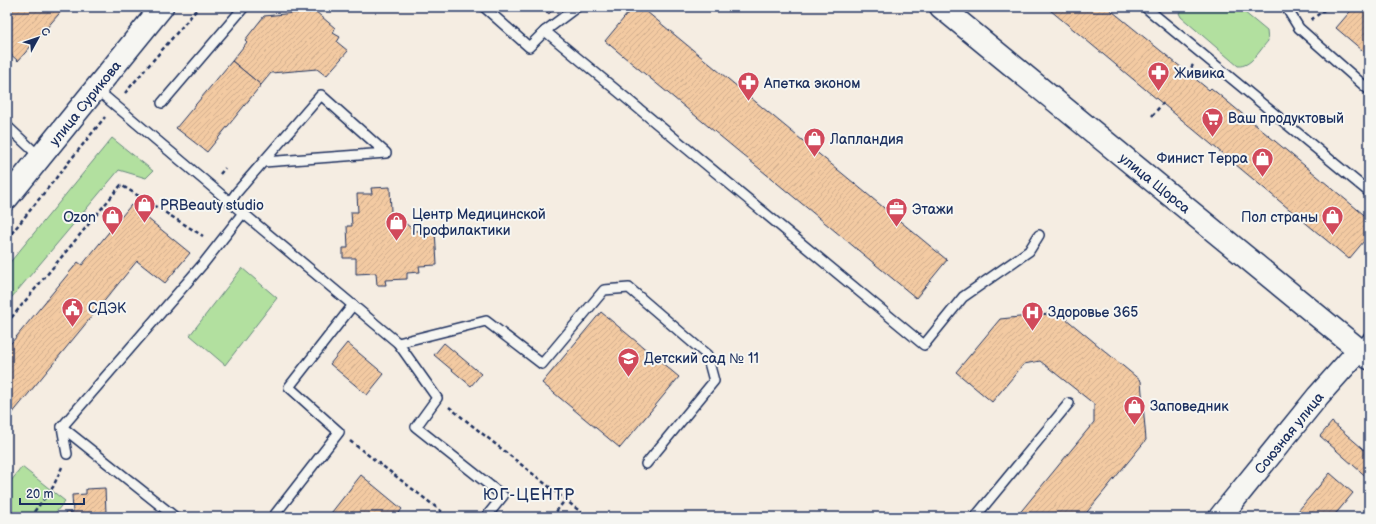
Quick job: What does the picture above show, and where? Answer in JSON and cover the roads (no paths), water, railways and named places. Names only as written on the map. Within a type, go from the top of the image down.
[{"type":"main road","name":"улица Сурикова","points":[[7,198],[162,7]]},
{"type":"main road","name":"улица Щорса","points":[[941,7],[1366,348]]},
{"type":"main road","name":"Союзная улица","points":[[1220,517],[1318,396],[1366,348]]},
{"type":"lane","points":[[162,103],[244,7]]},
{"type":"lane","points":[[484,7],[530,47],[545,31],[577,7]]},
{"type":"lane","points":[[1145,7],[1369,192]]},
{"type":"lane","points":[[1286,7],[1299,28],[1369,90]]},
{"type":"lane","points":[[545,31],[924,345],[963,297],[1029,251],[1039,235]]},
{"type":"lane","points":[[96,89],[398,343],[438,398],[416,427],[503,496],[486,517]]},
{"type":"lane","points":[[230,202],[237,192],[321,95],[386,153],[264,162]]},
{"type":"lane","points":[[7,126],[40,157]]},
{"type":"lane","points":[[62,427],[203,264],[243,213]]},
{"type":"lane","points":[[398,343],[486,321],[542,364],[604,290],[629,288],[707,355],[714,381],[646,464]]},
{"type":"lane","points":[[273,517],[339,432],[288,387],[353,305]]},
{"type":"lane","points":[[975,517],[1070,403]]},
{"type":"lane","points":[[62,427],[67,454]]},
{"type":"lane","points":[[62,427],[175,517]]},
{"type":"place","name":"Живика","points":[[1159,92]]},
{"type":"place","name":"Апетка эконом","points":[[748,102]]},
{"type":"place","name":"Ваш продуктовый","points":[[1213,138]]},
{"type":"place","name":"Лапландия","points":[[815,158]]},
{"type":"place","name":"Финист Терра","points":[[1263,178]]},
{"type":"place","name":"PRBeauty studio","points":[[145,224]]},
{"type":"place","name":"Этажи","points":[[897,228]]},
{"type":"place","name":"Ozon","points":[[112,236]]},
{"type":"place","name":"Пол страны","points":[[1333,236]]},
{"type":"place","name":"Центр Медицинской Профилактики","points":[[396,242]]},
{"type":"place","name":"СДЭК","points":[[73,328]]},
{"type":"place","name":"Здоровье 365","points":[[1033,332]]},
{"type":"place","name":"Детский сад № 11","points":[[629,378]]},
{"type":"place","name":"Заповедник","points":[[1134,426]]},
{"type":"district","name":"ЮГ-ЦЕНТР","points":[[529,494]]}]
